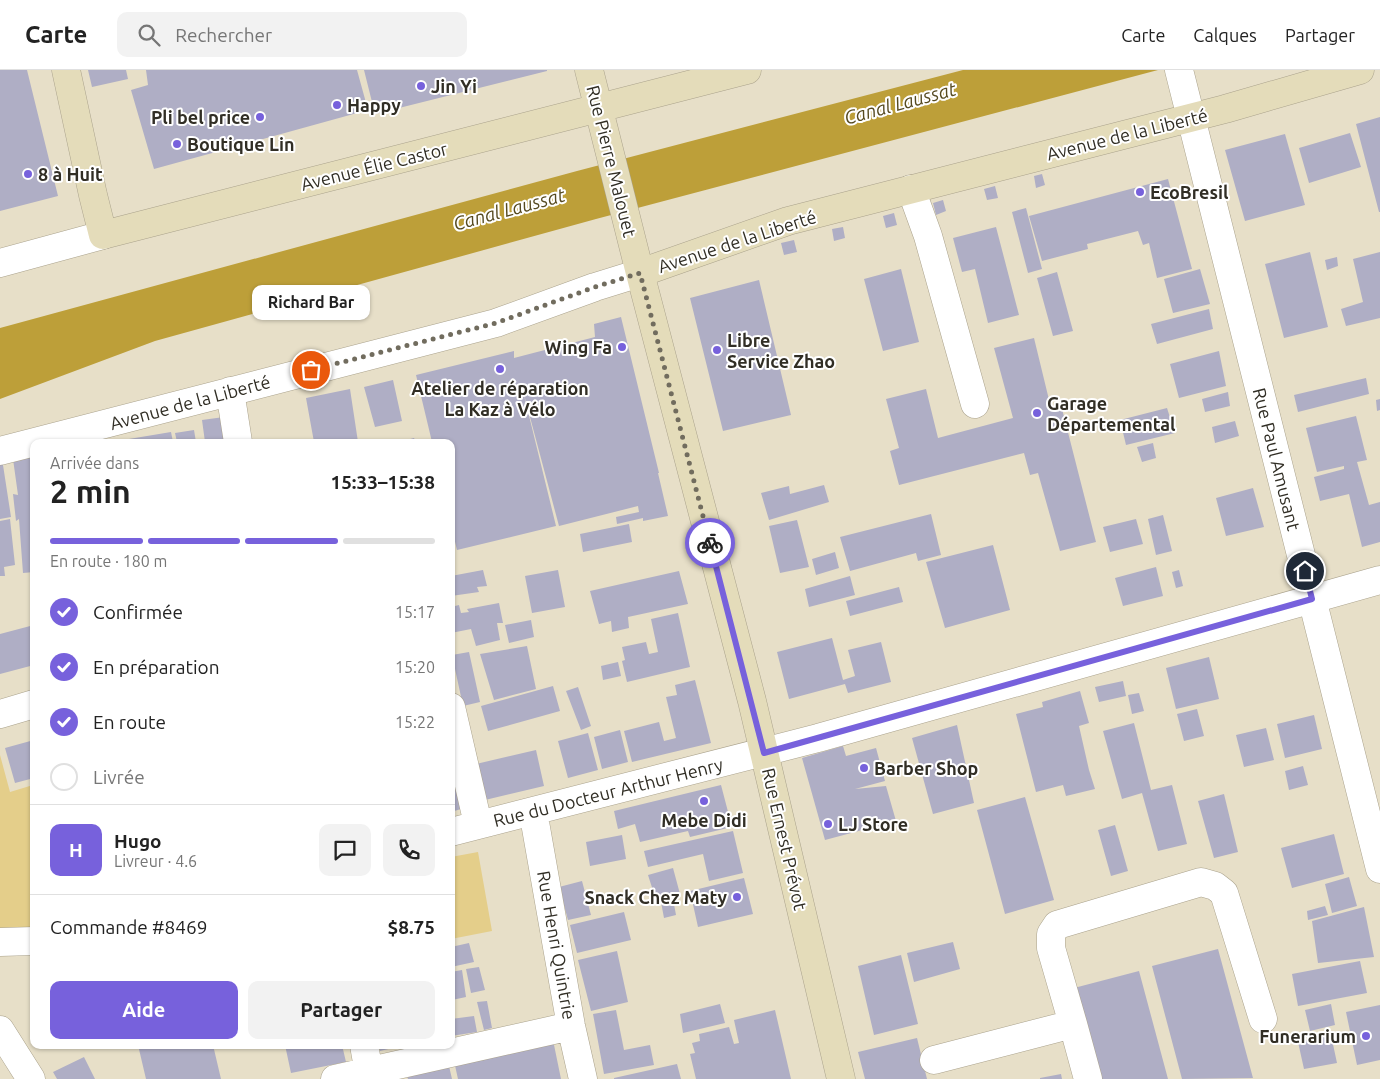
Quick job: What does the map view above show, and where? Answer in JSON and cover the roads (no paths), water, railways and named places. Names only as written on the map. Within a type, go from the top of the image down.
[{"type":"street","points":[[66,70],[103,235]]},
{"type":"street","name":"Rue Pierre Malouet","points":[[589,70],[638,262]]},
{"type":"street","name":"Avenue Élie Castor","points":[[0,263],[748,70]]},
{"type":"street","name":"Avenue de la Liberté","points":[[46,439],[496,323],[595,287],[638,262],[911,189],[1226,110],[1360,70]]},
{"type":"street","name":"Rue Paul Amusant","points":[[1180,74],[1380,869]]},
{"type":"street","points":[[911,189],[928,236],[975,404]]},
{"type":"street","name":"Rue Ernest Prévot","points":[[638,262],[764,753],[841,1079]]},
{"type":"street","points":[[230,391],[238,439]]},
{"type":"street","name":"Avenue de la Liberté","points":[[0,451],[30,443]]},
{"type":"street","name":"Rue du Docteur Arthur Henry","points":[[455,831],[764,753],[1380,580]]},
{"type":"street","points":[[0,714],[30,705]]},
{"type":"street","points":[[455,724],[478,824]]},
{"type":"street","name":"Rue Henri Quintrie","points":[[533,811],[571,1026],[583,1079]]},
{"type":"street","points":[[1088,1079],[1051,948],[1051,934],[1057,925],[1201,882],[1216,886],[1224,893],[1262,1019]]},
{"type":"street","points":[[0,942],[30,941]]},
{"type":"street","points":[[934,1060],[1073,1024]]},
{"type":"street","points":[[335,1079],[369,1075],[571,1026]]},
{"type":"street","points":[[0,1030],[31,1079]]},
{"type":"street","points":[[365,1049],[369,1075]]},
{"type":"water","name":"Canal Laussat","points":[[963,70],[1158,70],[596,219],[155,341],[0,399],[0,328],[577,171]]},
{"type":"place","name":"Jin Yi","points":[[421,86]]},
{"type":"place","name":"Happy","points":[[337,105]]},
{"type":"place","name":"Pli bel price","points":[[260,117]]},
{"type":"place","name":"Boutique Lin","points":[[177,144]]},
{"type":"place","name":"8 à Huit","points":[[28,174]]},
{"type":"place","name":"EcoBresil","points":[[1140,192]]},
{"type":"place","name":"Wing Fa","points":[[622,347]]},
{"type":"place","name":"Libre Service Zhao","points":[[717,350]]},
{"type":"place","name":"Atelier de réparation La Kaz à Vélo","points":[[500,369]]},
{"type":"place","name":"Richard Bar","points":[[311,370]]},
{"type":"place","name":"Garage Départemental","points":[[1037,413]]},
{"type":"place","name":"Barber Shop","points":[[864,768]]},
{"type":"place","name":"Mebe Didi","points":[[704,801]]},
{"type":"place","name":"LJ Store","points":[[828,824]]},
{"type":"place","name":"Snack Chez Maty","points":[[737,897]]},
{"type":"place","name":"Funerarium","points":[[1366,1036]]}]
